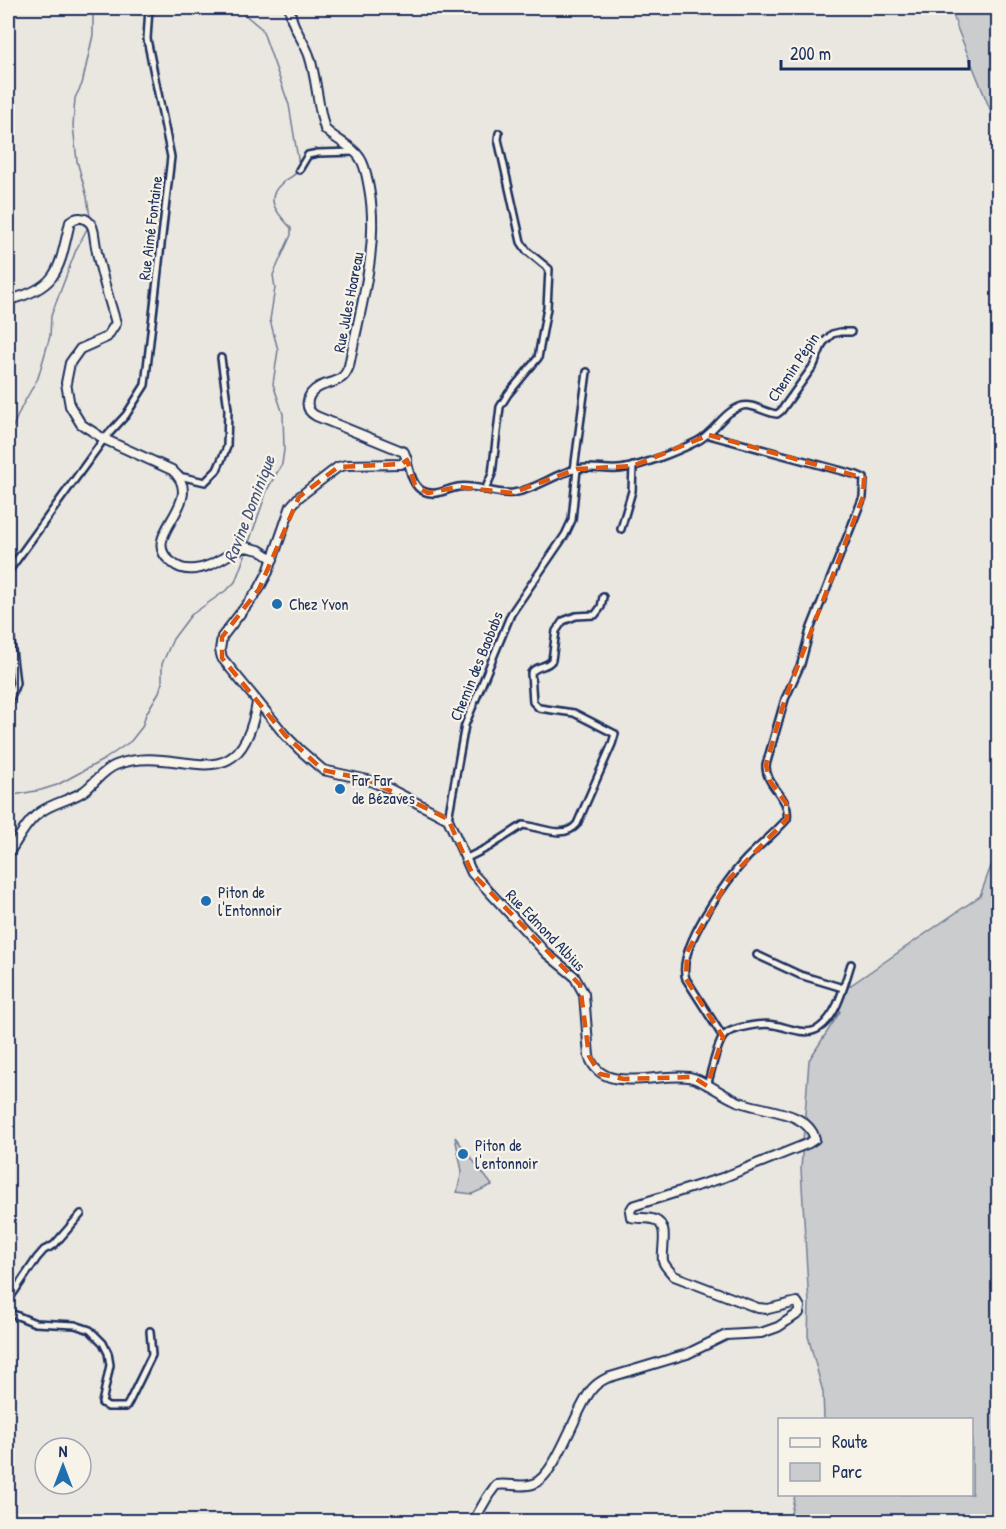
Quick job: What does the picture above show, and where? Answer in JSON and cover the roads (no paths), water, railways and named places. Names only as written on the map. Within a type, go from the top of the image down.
[{"type":"main road","points":[[290,8],[290,15],[313,69],[325,129],[331,136],[355,152]]},
{"type":"main road","name":"Rue Jules Hoareau","points":[[355,152],[363,163],[370,194],[371,256],[349,366],[340,379],[313,391],[307,406],[309,413],[404,452],[406,460]]},
{"type":"main road","points":[[8,300],[26,296],[47,284],[60,267],[70,222],[81,217],[89,220],[93,227],[99,268],[116,323],[107,337],[80,349],[70,363],[66,383],[70,406],[81,424],[104,439],[172,470],[179,477],[183,486],[183,499],[162,536],[161,547],[166,558],[179,569],[196,569],[214,564],[241,548],[252,547],[270,557]]},
{"type":"main road","points":[[406,460],[401,464],[338,467],[299,497],[291,506],[259,589],[226,631],[220,644],[222,658],[257,703],[300,750],[323,770],[368,780],[399,793],[448,819]]},
{"type":"main road","points":[[8,854],[28,825],[43,810],[75,797],[106,770],[116,765],[152,759],[202,765],[226,762],[242,749],[248,737],[257,703]]},
{"type":"main road","name":"Rue Edmond Albius","points":[[448,819],[472,873],[546,953],[574,976],[580,985],[584,994],[589,1056],[592,1066],[600,1074],[624,1079],[693,1077],[736,1101],[777,1111],[803,1122],[810,1128],[815,1139],[732,1174],[633,1206],[630,1211],[631,1217],[656,1221],[662,1226],[663,1260],[666,1268],[674,1276],[758,1308],[768,1309],[797,1302],[800,1307],[799,1312],[778,1327],[761,1333],[726,1335],[687,1354],[607,1378],[596,1384],[586,1398],[552,1465],[541,1479],[530,1485],[496,1485],[473,1521]]},
{"type":"street","name":"Rue Aimé Fontaine","points":[[8,572],[104,439],[126,415],[145,385],[171,171],[171,157],[147,39],[149,8]]},
{"type":"street","points":[[486,490],[492,474],[501,407],[508,394],[538,358],[547,308],[549,269],[527,251],[521,242],[498,139],[499,133]]},
{"type":"street","points":[[299,170],[308,155],[355,152]]},
{"type":"street","name":"Chemin Pépin","points":[[406,460],[415,484],[428,493],[439,494],[458,487],[512,493],[528,489],[576,469],[620,469],[633,466],[709,435],[719,422],[739,407],[746,405],[777,414],[814,365],[823,343],[832,334],[851,332]]},
{"type":"street","points":[[179,477],[205,482],[217,470],[227,447],[228,409],[221,358]]},
{"type":"street","name":"Chemin des Baobabs","points":[[448,819],[465,724],[511,614],[565,535],[572,520],[587,372]]},
{"type":"street","points":[[709,435],[857,475],[864,478],[865,484],[863,497],[810,630],[801,664],[785,699],[766,765],[766,773],[770,781],[786,803],[789,811],[787,819],[729,879],[694,934],[687,952],[683,971],[686,979],[723,1037]]},
{"type":"street","points":[[621,529],[632,490],[633,466]]},
{"type":"street","points":[[465,859],[523,825],[561,833],[572,830],[577,824],[615,734],[574,713],[539,708],[533,702],[531,672],[550,664],[556,631],[563,621],[576,616],[595,615],[601,607],[603,597]]},
{"type":"street","points":[[8,617],[16,683],[8,705]]},
{"type":"street","points":[[757,955],[800,975],[843,988]]},
{"type":"street","points":[[707,1086],[723,1037],[731,1029],[772,1024],[810,1032],[819,1028],[830,1017],[851,964]]},
{"type":"street","points":[[8,1301],[37,1258],[44,1250],[54,1245],[81,1214]]},
{"type":"street","points":[[8,1312],[35,1323],[75,1325],[90,1330],[103,1343],[110,1365],[102,1403],[115,1408],[126,1407],[151,1359],[150,1331]]},
{"type":"waterway","points":[[90,217],[77,161],[73,126],[75,98],[82,84],[93,35],[93,8]]},
{"type":"waterway","name":"Ravine Dominique","points":[[237,8],[262,29],[289,105],[299,165]]},
{"type":"waterway","name":"Ravine Dominique","points":[[248,545],[268,488],[282,464],[284,450],[283,414],[273,384],[278,350],[270,320],[275,288],[273,275],[291,235],[291,228],[275,207],[273,196],[281,184],[297,172]]},
{"type":"waterway","points":[[8,438],[38,378],[50,336],[51,316],[76,250],[89,225]]},
{"type":"waterway","name":"Ravine Dominique","points":[[8,796],[57,785],[105,759],[131,741],[142,727],[146,714],[159,692],[162,683],[162,664],[173,639],[191,615],[235,582],[247,550]]},
{"type":"place","name":"Chez Yvon","points":[[277,604]]},
{"type":"place","name":"Far Far de Bézaves","points":[[340,789]]},
{"type":"place","name":"Piton de l'Entonnoir","points":[[206,901]]},
{"type":"place","name":"Piton de l'entonnoir","points":[[463,1154]]}]
